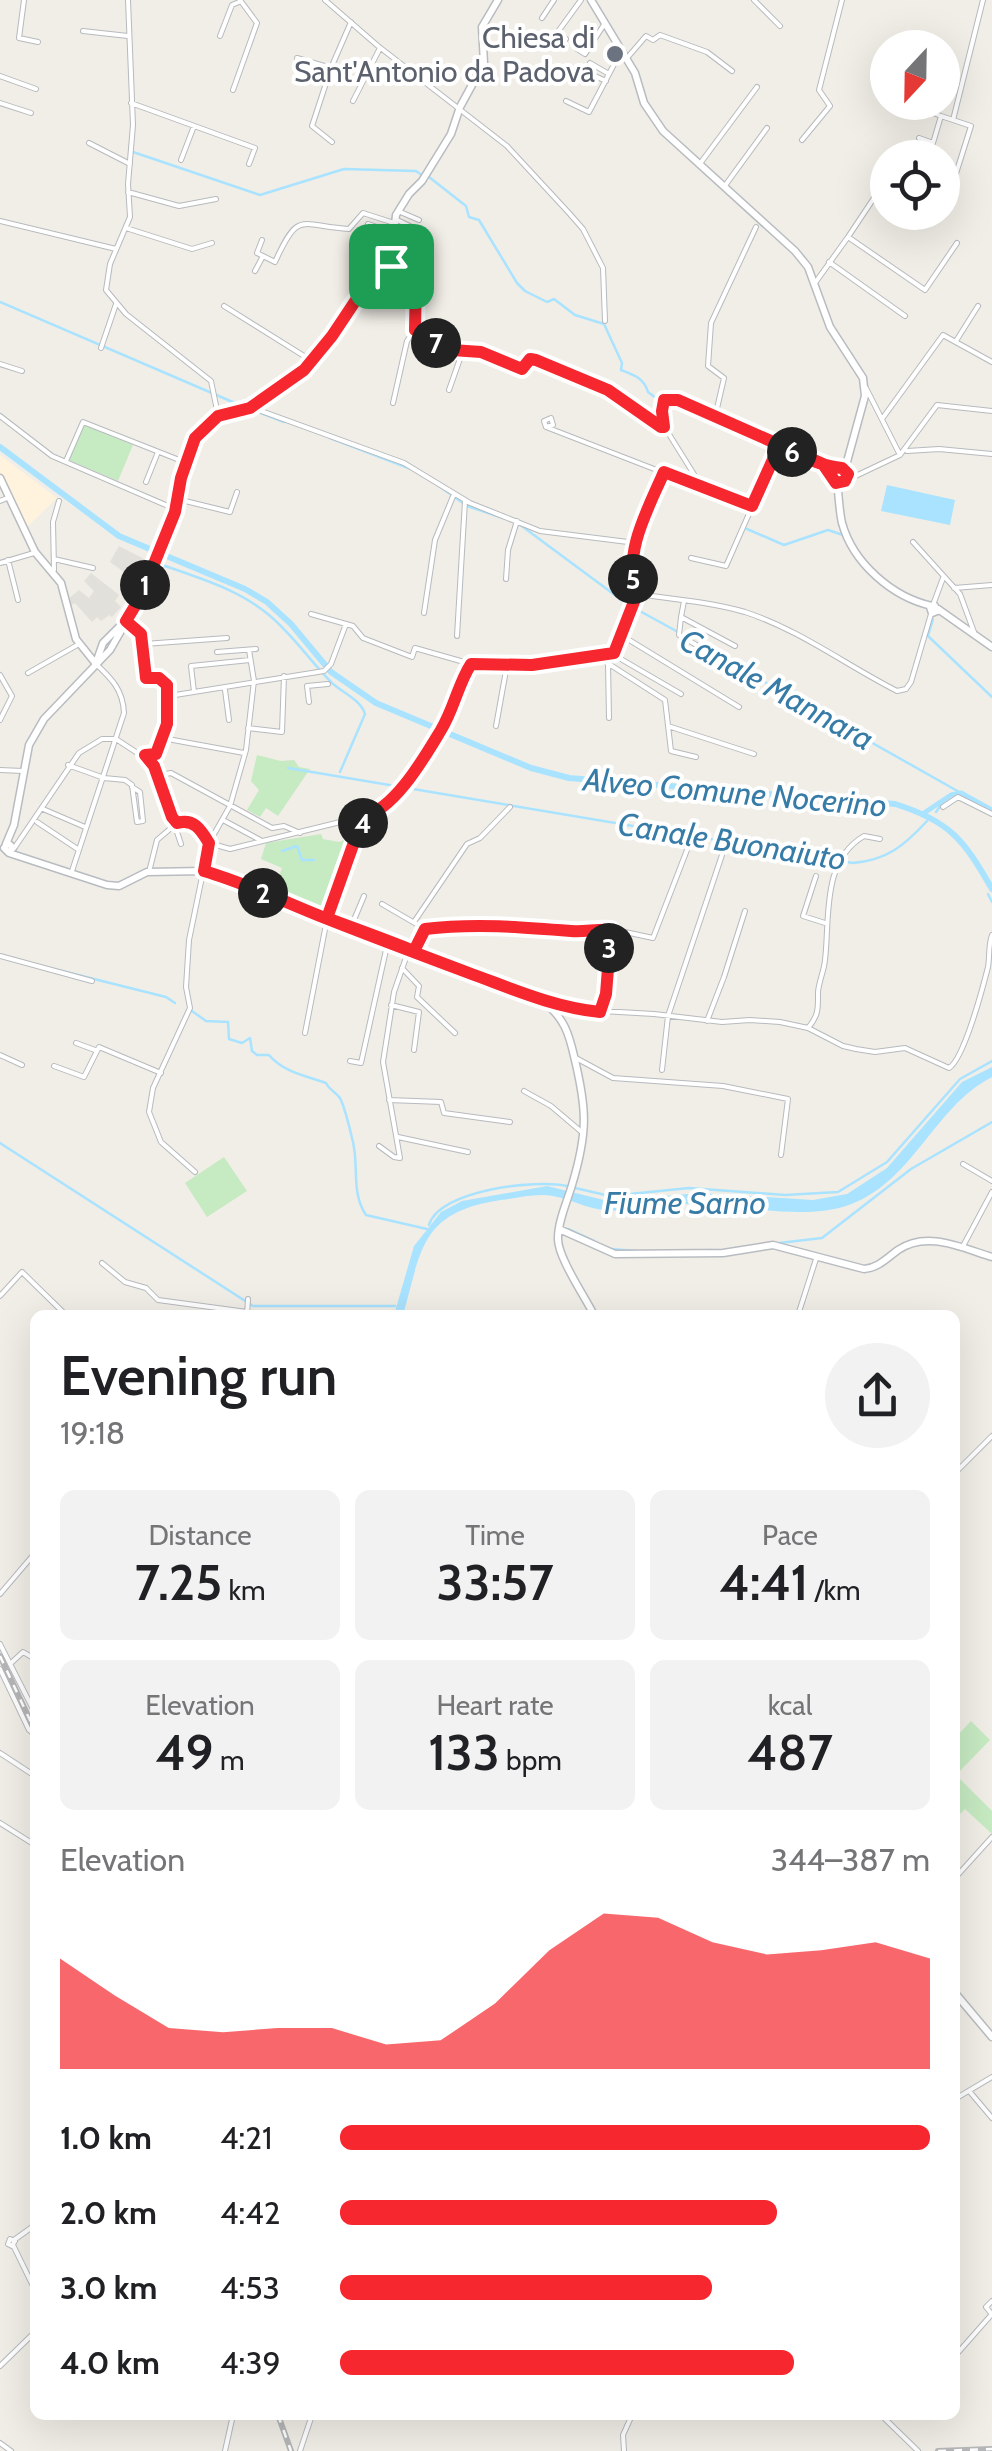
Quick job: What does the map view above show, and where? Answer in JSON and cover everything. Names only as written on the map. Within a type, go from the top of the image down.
[{"type":"street","points":[[24,0],[20,38],[38,42]]},
{"type":"street","points":[[128,0],[130,210],[105,285],[116,304],[206,376],[215,395],[218,416]]},
{"type":"street","points":[[9,848],[29,744],[42,722],[126,621],[141,596],[175,510],[195,438],[218,416],[249,409],[312,361],[356,300],[384,277],[391,266],[395,223],[444,147],[484,63],[482,26],[498,0]]},
{"type":"street","points":[[542,18],[554,0]]},
{"type":"street","points":[[566,40],[558,34],[581,0]]},
{"type":"street","points":[[591,0],[636,72],[644,103],[663,131],[803,260],[830,327],[863,378],[866,396],[839,495],[842,524],[852,548],[864,564],[894,589],[974,632],[992,647]]},
{"type":"street","points":[[754,0],[780,26]]},
{"type":"street","points":[[802,140],[830,106],[819,90],[842,0]]},
{"type":"street","points":[[960,95],[983,0]]},
{"type":"street","points":[[220,36],[232,5],[239,1],[246,5],[257,23],[233,90]]},
{"type":"street","points":[[329,1],[380,48],[507,146],[583,229],[603,268],[605,320]]},
{"type":"street","points":[[332,142],[312,126],[330,68],[351,22]]},
{"type":"street","points":[[577,49],[585,54],[606,23]]},
{"type":"street","points":[[83,31],[128,36]]},
{"type":"street","points":[[627,58],[646,36],[652,40],[660,34],[707,52],[732,71]]},
{"type":"street","points":[[354,101],[380,48]]},
{"type":"street","points":[[566,101],[589,112],[622,49]]},
{"type":"street","points":[[298,58],[330,68]]},
{"type":"street","points":[[590,64],[609,74]]},
{"type":"street","points":[[0,76],[36,88]]},
{"type":"street","points":[[595,76],[606,81]]},
{"type":"street","points":[[698,165],[757,87]]},
{"type":"street","points":[[0,103],[31,113]]},
{"type":"street","points":[[131,103],[255,148],[249,164]]},
{"type":"street","points":[[919,138],[933,143],[940,120]]},
{"type":"street","points":[[954,120],[971,126],[960,161]]},
{"type":"street","points":[[181,160],[194,126]]},
{"type":"street","points":[[724,188],[767,128]]},
{"type":"street","points":[[88,143],[130,164]]},
{"type":"street","points":[[128,192],[179,206],[216,199]]},
{"type":"street","points":[[814,283],[870,204]]},
{"type":"street","points":[[262,240],[257,253],[275,262],[288,233],[302,224],[349,229],[363,214],[418,230]]},
{"type":"street","points":[[368,224],[420,220]]},
{"type":"street","points":[[0,221],[116,249]]},
{"type":"street","points":[[395,223],[425,242]]},
{"type":"street","points":[[716,418],[724,378],[708,366],[710,323],[756,227]]},
{"type":"street","points":[[126,228],[192,249],[212,243]]},
{"type":"street","points":[[848,237],[926,290],[957,243]]},
{"type":"street","points":[[254,272],[263,256]]},
{"type":"street","points":[[829,262],[906,316]]},
{"type":"street","points":[[391,266],[417,278],[415,330],[407,341],[393,403]]},
{"type":"street","points":[[101,347],[116,304]]},
{"type":"street","points":[[224,306],[312,361]]},
{"type":"street","points":[[956,342],[978,306]]},
{"type":"street","points":[[415,330],[441,346],[462,353],[481,352],[522,369],[530,359],[536,360],[608,390],[664,427]]},
{"type":"street","points":[[882,418],[941,336],[992,362]]},
{"type":"street","points":[[449,390],[462,353]]},
{"type":"street","points":[[0,364],[22,371]]},
{"type":"street","points":[[864,384],[902,453]]},
{"type":"street","points":[[703,487],[664,427],[662,411],[667,398],[843,474],[902,453],[939,449],[992,454]]},
{"type":"street","points":[[902,453],[937,405],[992,411]]},
{"type":"street","points":[[249,409],[404,463],[430,476],[465,503],[550,534],[636,542]]},
{"type":"street","points":[[0,416],[49,454],[175,510]]},
{"type":"street","points":[[66,462],[83,422],[187,463]]},
{"type":"street","points":[[571,437],[554,423],[546,427],[571,437],[664,472],[682,480],[752,506]]},
{"type":"street","points":[[690,558],[726,566],[779,446]]},
{"type":"street","points":[[146,482],[158,452]]},
{"type":"street","points":[[682,480],[688,469]]},
{"type":"street","points":[[609,718],[610,664],[637,594],[633,581],[636,542],[664,472]]},
{"type":"street","points":[[0,478],[35,552],[63,588],[79,644],[123,696],[124,713],[71,876]]},
{"type":"street","points":[[177,499],[230,512],[237,492]]},
{"type":"street","points":[[424,613],[435,540],[453,495]]},
{"type":"street","points":[[0,502],[10,497]]},
{"type":"street","points":[[53,572],[53,522],[59,502]]},
{"type":"street","points":[[458,636],[465,503]]},
{"type":"street","points":[[506,579],[508,550],[517,522]]},
{"type":"street","points":[[913,542],[954,588],[974,632]]},
{"type":"street","points":[[0,563],[35,552]]},
{"type":"street","points":[[54,558],[93,568]]},
{"type":"street","points":[[8,560],[18,600]]},
{"type":"street","points":[[637,594],[730,608],[768,622],[845,659],[896,690],[911,682],[943,578]]},
{"type":"street","points":[[954,588],[992,586]]},
{"type":"street","points":[[684,601],[679,633],[707,651]]},
{"type":"street","points":[[311,614],[353,626],[362,638],[412,657],[415,648],[471,664],[542,664],[615,653]]},
{"type":"street","points":[[681,616],[735,646]]},
{"type":"street","points":[[126,621],[141,634],[146,678],[166,681],[169,696],[167,724],[156,754],[145,755]]},
{"type":"street","points":[[169,696],[318,671],[330,666],[346,624]]},
{"type":"street","points":[[621,634],[739,707]]},
{"type":"street","points":[[144,644],[227,638]]},
{"type":"street","points":[[28,673],[79,644]]},
{"type":"street","points":[[195,1172],[174,1156],[154,1128],[150,1112],[151,1099],[190,1008],[186,986],[189,940],[209,843],[231,803],[248,728],[254,682],[253,650],[218,652]]},
{"type":"street","points":[[615,653],[681,694]]},
{"type":"street","points":[[594,655],[665,700],[672,752],[696,757]]},
{"type":"street","points":[[194,692],[191,666],[251,660]]},
{"type":"street","points":[[148,872],[157,840],[176,824],[194,824],[209,843],[230,849],[383,809],[440,731],[471,664]]},
{"type":"street","points":[[496,726],[507,664]]},
{"type":"street","points":[[306,672],[309,702]]},
{"type":"street","points":[[0,675],[12,696],[0,720]]},
{"type":"street","points":[[248,728],[282,732],[284,676]]},
{"type":"street","points":[[307,686],[328,684]]},
{"type":"street","points":[[225,689],[229,720]]},
{"type":"street","points":[[668,726],[754,754]]},
{"type":"street","points":[[162,738],[244,753]]},
{"type":"street","points":[[9,848],[35,821],[68,765],[87,746],[102,739],[116,739],[145,755],[154,766],[182,844]]},
{"type":"street","points":[[68,765],[104,778],[126,780],[140,792],[143,822],[138,822],[132,787]]},
{"type":"street","points":[[0,770],[23,772]]},
{"type":"street","points":[[156,776],[171,774],[272,828],[290,828],[301,833]]},
{"type":"street","points":[[943,808],[958,797],[992,814]]},
{"type":"street","points":[[414,922],[467,844],[480,838],[510,806]]},
{"type":"street","points":[[43,809],[86,827]]},
{"type":"street","points":[[304,1034],[327,918],[363,817]]},
{"type":"street","points":[[223,820],[262,842]]},
{"type":"street","points":[[35,821],[79,850]]},
{"type":"street","points":[[808,1028],[818,1013],[830,892],[848,848],[869,836],[880,840]]},
{"type":"street","points":[[382,904],[425,929],[531,926],[574,932],[611,930],[653,938],[692,838]]},
{"type":"street","points":[[9,848],[71,876],[119,886],[148,872],[204,871],[546,1003],[707,1021],[766,1020],[808,1028],[843,1046],[875,1052],[905,1048],[942,1068],[954,1066],[965,1043],[988,966],[992,936]]},
{"type":"street","points":[[662,1070],[668,1016],[722,855]]},
{"type":"street","points":[[816,876],[803,916],[825,923]]},
{"type":"street","points":[[350,927],[364,896]]},
{"type":"street","points":[[707,1021],[745,910]]},
{"type":"street","points":[[379,1146],[400,1158],[383,1069],[391,1006],[402,968],[425,929]]},
{"type":"street","points":[[600,1012],[606,994],[611,930]]},
{"type":"street","points":[[350,1061],[361,1063],[388,940]]},
{"type":"street","points":[[0,956],[92,981]]},
{"type":"street","points":[[402,968],[420,986],[418,997],[455,1033]]},
{"type":"street","points":[[546,1003],[568,1030],[584,1101],[584,1134],[559,1228],[560,1248],[591,1310]]},
{"type":"street","points":[[391,1006],[419,1012],[414,1050]]},
{"type":"street","points":[[76,1043],[95,1050]]},
{"type":"street","points":[[54,1066],[84,1076],[99,1047],[162,1073]]},
{"type":"street","points":[[0,1055],[22,1065]]},
{"type":"street","points":[[574,1057],[613,1078],[723,1086],[788,1099],[781,1155]]},
{"type":"street","points":[[524,1091],[552,1106],[584,1134]]},
{"type":"street","points":[[390,1100],[441,1102],[444,1113],[510,1122]]},
{"type":"street","points":[[398,1138],[468,1152]]},
{"type":"street","points":[[963,1164],[992,1181]]},
{"type":"street","points":[[962,1248],[992,1192]]},
{"type":"street","points":[[559,1228],[615,1254],[723,1253],[773,1245],[816,1259],[868,1269],[913,1242],[932,1240],[992,1258]]},
{"type":"street","points":[[800,1310],[816,1259]]},
{"type":"street","points":[[102,1263],[125,1282],[146,1288],[158,1300],[222,1310]]},
{"type":"street","points":[[0,1296],[22,1272],[61,1310]]},
{"type":"street","points":[[247,1310],[248,1301]]},
{"type":"street","points":[[960,1467],[992,1436]]},
{"type":"street","points":[[0,1594],[30,1558]]},
{"type":"street","points":[[0,1644],[30,1703]]},
{"type":"street","points":[[10,1664],[23,1652],[30,1656]]},
{"type":"street","points":[[0,1669],[30,1731]]},
{"type":"street","points":[[0,1753],[30,1773]]},
{"type":"street","points":[[0,1823],[30,1842]]},
{"type":"street","points":[[960,1873],[992,1838]]},
{"type":"street","points":[[960,1999],[992,2037]]},
{"type":"street","points":[[960,2097],[992,2078]]},
{"type":"street","points":[[970,2092],[992,2118]]},
{"type":"street","points":[[0,2248],[30,2229]]},
{"type":"street","points":[[12,2243],[30,2280]]},
{"type":"street","points":[[960,2350],[992,2314],[986,2307],[992,2301]]},
{"type":"street","points":[[0,2366],[30,2337]]},
{"type":"street","points":[[960,2341],[968,2340]]},
{"type":"street","points":[[225,2451],[232,2420]]},
{"type":"street","points":[[300,2451],[310,2420]]},
{"type":"street","points":[[624,2451],[623,2434],[630,2420]]},
{"type":"street","points":[[888,2421],[916,2449]]},
{"type":"street","points":[[0,2443],[10,2451]]},
{"type":"shaded area","points":[[0,455],[57,498],[27,527],[0,476]]},
{"type":"shaded area","points":[[119,546],[148,561],[138,581],[142,584],[138,594],[127,585],[131,577],[110,562]]},
{"type":"shaded area","points":[[91,573],[119,595],[115,601],[121,607],[112,617],[101,621],[97,617],[92,622],[75,603],[71,605],[67,600],[79,590],[89,598],[94,591],[84,581]]},
{"type":"green space","points":[[84,425],[133,445],[118,481],[69,460]]},
{"type":"green space","points":[[257,755],[294,760],[299,767],[310,769],[278,816],[266,808],[260,817],[247,810],[259,790],[251,781]]},
{"type":"green space","points":[[359,823],[325,915],[272,894],[282,868],[261,859],[266,843],[321,834],[323,839],[339,842],[347,839],[343,824]]},
{"type":"green space","points":[[224,1157],[247,1191],[207,1217],[185,1183]]},
{"type":"green space","points":[[971,1721],[990,1740],[960,1771],[960,1733]]},
{"type":"green space","points":[[960,1779],[992,1811],[992,1834],[965,1809],[960,1814]]},
{"type":"water","points":[[887,485],[955,500],[950,525],[881,511]]},
{"type":"water","name":"Fiume Sarno","points":[[992,1067],[992,1077],[954,1107],[889,1181],[846,1206],[786,1212],[680,1204],[614,1211],[540,1195],[475,1206],[440,1224],[429,1237],[404,1310],[395,1310],[414,1246],[441,1212],[462,1201],[547,1186],[608,1201],[699,1193],[813,1200],[847,1194],[887,1168],[962,1082]]},
{"type":"waterway","points":[[133,152],[260,195],[344,169],[416,171],[423,176]]},
{"type":"waterway","points":[[429,177],[466,206],[469,217],[479,220],[525,291],[547,302],[554,299],[575,315],[604,324],[622,363],[621,370],[641,380],[660,401]]},
{"type":"waterway","name":"Canale Mannara","points":[[0,302],[242,406]]},
{"type":"waterway","name":"Canale Mannara","points":[[250,409],[284,422]]},
{"type":"waterway","name":"Canale Mannara","points":[[330,438],[411,469]]},
{"type":"waterway","name":"Alveo Comune Nocerino","points":[[0,447],[119,536],[267,602],[331,672],[376,703],[531,768],[569,778],[895,804],[954,834],[992,889]]},
{"type":"waterway","name":"Canale Mannara","points":[[439,486],[467,506],[503,518]]},
{"type":"waterway","name":"Canale Mannara","points":[[519,524],[627,604],[678,632]]},
{"type":"waterway","points":[[747,529],[784,545],[828,530],[843,535]]},
{"type":"waterway","points":[[857,559],[882,585]]},
{"type":"waterway","points":[[157,563],[215,584],[257,606],[286,631],[332,683],[360,705],[365,714],[340,772]]},
{"type":"waterway","points":[[933,619],[928,636],[992,697]]},
{"type":"waterway","name":"Canale Mannara","points":[[706,649],[961,793]]},
{"type":"waterway","name":"Canale Buonaiuto","points":[[288,768],[853,863],[876,859],[894,850],[927,821]]},
{"type":"waterway","name":"Canale Mannara","points":[[924,813],[961,793],[992,810]]},
{"type":"waterway","name":"Canale Buonaiuto","points":[[936,812],[945,799]]},
{"type":"waterway","points":[[282,851],[297,846],[302,860],[314,860]]},
{"type":"waterway","points":[[988,894],[992,902]]},
{"type":"waterway","points":[[54,969],[166,997],[175,1003]]},
{"type":"waterway","points":[[192,1011],[206,1021],[228,1022],[229,1039],[242,1043],[250,1038],[252,1051],[257,1055],[269,1055],[288,1069],[326,1083],[340,1098],[346,1114],[354,1148],[358,1197],[366,1215],[427,1229]]},
{"type":"waterway","points":[[575,1188],[610,1196],[689,1188],[785,1195],[838,1192],[887,1162],[960,1079],[992,1061]]},
{"type":"waterway","points":[[735,1248],[822,1238],[911,1169],[992,1122]]},
{"type":"waterway","points":[[0,1143],[253,1306],[395,1306]]},
{"type":"waterway","points":[[429,1225],[450,1203],[469,1195],[512,1186],[567,1186]]},
{"type":"waterway","points":[[568,1229],[594,1241]]},
{"type":"waterway","points":[[611,1249],[637,1251]]},
{"type":"waterway","points":[[675,1251],[712,1250]]},
{"type":"railway","points":[[0,1656],[30,1720]]},
{"type":"railway","points":[[280,2420],[291,2451]]},
{"type":"railway","points":[[938,2451],[992,2449]]},
{"type":"place","name":"Chiesa di Sant'Antonio da Padova","points":[[615,54]]},
{"type":"route","points":[[391,266],[384,277],[356,300],[304,370],[250,408],[218,416],[195,438],[181,478],[175,512],[141,596],[126,621],[141,634],[146,678],[166,681],[169,696],[167,724],[156,754],[145,755],[154,766],[172,817],[177,823],[188,822],[200,828],[209,843],[204,871],[327,918],[367,932],[388,940],[441,962],[546,1003],[600,1012],[606,994],[611,930],[445,926],[425,929],[414,951],[327,918],[363,817],[383,809],[404,784],[442,729],[471,664],[532,665],[614,653],[637,594],[633,581],[638,533],[664,472],[752,506],[779,446],[842,468],[848,474],[842,484],[836,483],[823,464],[779,446],[678,400],[664,400],[661,427],[595,383],[536,360],[530,359],[522,369],[481,352],[459,353],[441,346],[415,330],[416,276],[391,266]]}]
